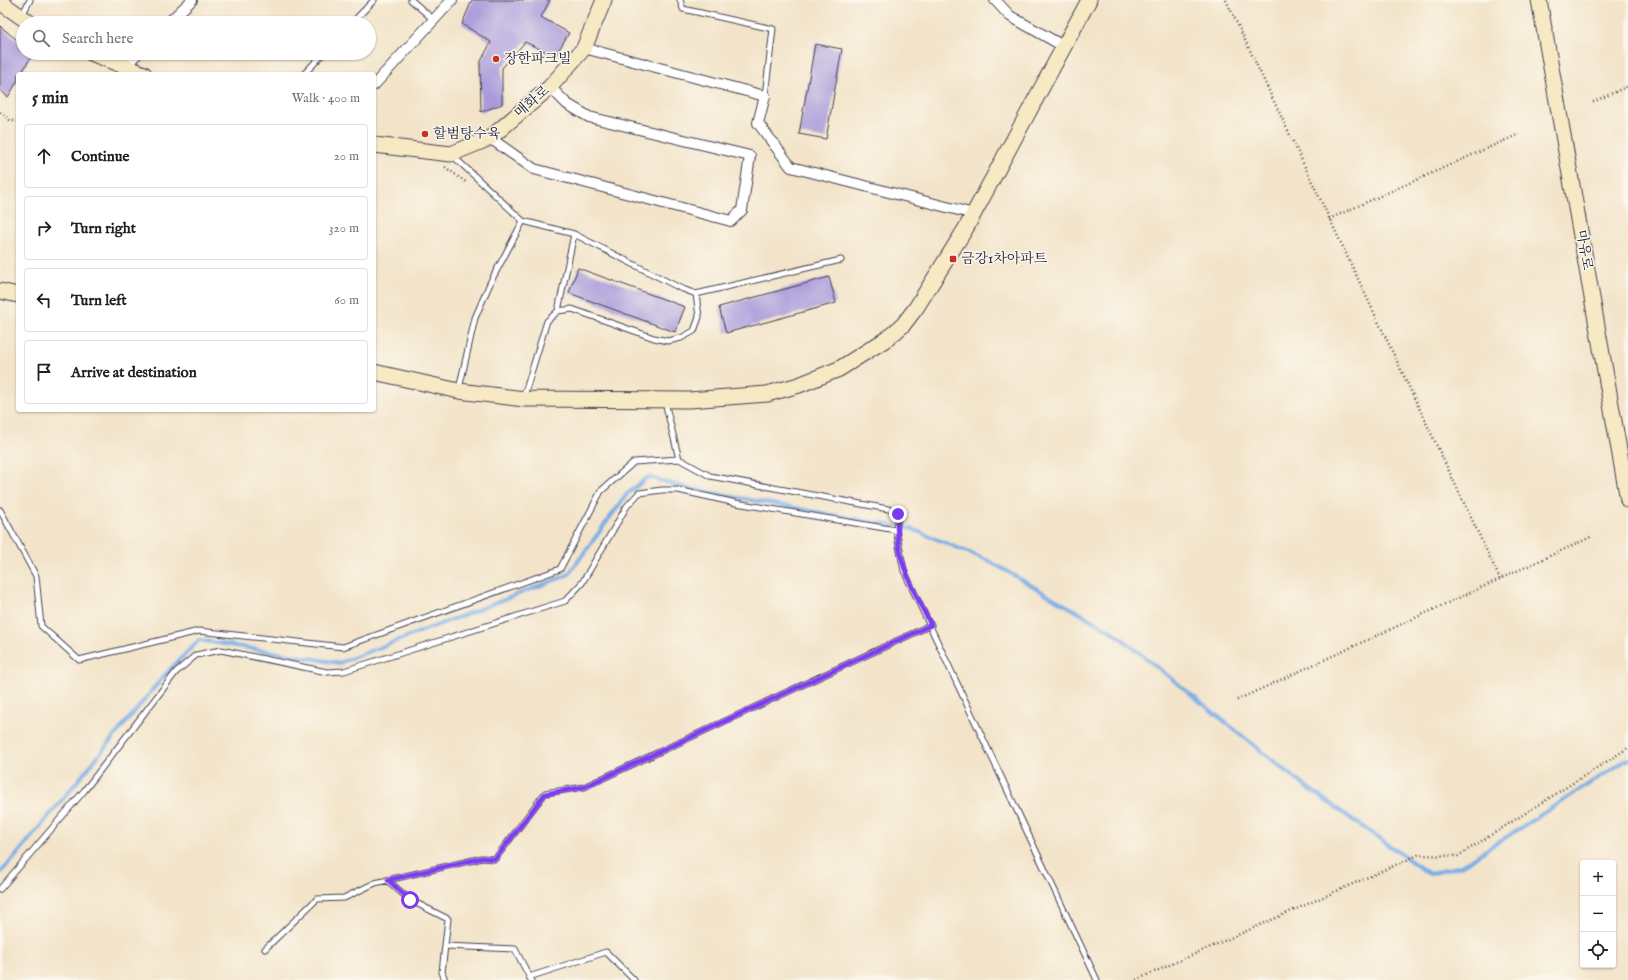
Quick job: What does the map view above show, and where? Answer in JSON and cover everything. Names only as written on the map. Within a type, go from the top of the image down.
[{"type":"street","points":[[175,16],[192,0]]},
{"type":"street","points":[[376,84],[452,0]]},
{"type":"street","name":"매화로","points":[[376,145],[451,154],[490,138],[550,86],[584,48],[604,0]]},
{"type":"street","points":[[995,0],[1010,16],[1063,46]]},
{"type":"street","points":[[376,372],[459,391],[524,399],[664,400],[738,398],[767,394],[818,378],[846,365],[872,350],[903,325],[916,308],[974,214],[1089,0]]},
{"type":"street","name":"마유로","points":[[1539,0],[1628,500]]},
{"type":"street","points":[[0,2],[20,16]]},
{"type":"street","points":[[584,48],[765,96],[758,123],[791,167],[974,214]]},
{"type":"street","points":[[109,60],[139,72]]},
{"type":"street","points":[[124,66],[130,60]]},
{"type":"street","points":[[490,138],[534,169],[731,221],[742,210],[750,156],[589,117],[567,104],[550,86]]},
{"type":"street","points":[[0,292],[16,295]]},
{"type":"lane","points":[[27,16],[30,0]]},
{"type":"lane","points":[[359,16],[374,0]]},
{"type":"lane","points":[[411,0],[434,20]]},
{"type":"lane","points":[[680,0],[683,9],[773,29],[765,96]]},
{"type":"lane","points":[[306,72],[317,60]]},
{"type":"lane","points":[[451,154],[523,221],[574,234],[680,288],[696,294],[841,260]]},
{"type":"lane","points":[[459,391],[475,318],[491,281],[523,221]]},
{"type":"lane","points":[[558,311],[574,234]]},
{"type":"lane","points":[[524,399],[547,321],[558,311],[572,309],[654,338],[668,341],[680,338],[694,331],[699,317],[696,294]]},
{"type":"lane","points":[[664,400],[679,459]]},
{"type":"lane","points":[[0,510],[36,576],[40,626],[79,660],[199,631],[343,647],[560,569],[601,491],[634,462],[679,459],[710,476],[899,511],[896,530],[904,571],[931,625],[1097,980]]},
{"type":"lane","points":[[0,889],[84,791],[176,672],[196,655],[220,650],[327,672],[344,671],[565,601],[582,583],[627,506],[639,493],[662,490],[678,490],[736,503],[896,530]]},
{"type":"lane","points":[[265,950],[317,900],[344,898],[375,883],[482,858],[495,859],[545,794],[584,787],[931,625]]},
{"type":"lane","points":[[388,880],[410,900],[448,919],[442,972],[445,980]]},
{"type":"lane","points":[[445,946],[515,949],[530,979],[606,952],[634,980]]},
{"type":"path","points":[[1226,0],[1500,579]]},
{"type":"path","points":[[1593,102],[1628,86]]},
{"type":"path","points":[[0,112],[11,120],[16,121]]},
{"type":"path","points":[[1329,219],[1519,134]]},
{"type":"path","points":[[1237,700],[1593,536]]},
{"type":"path","points":[[1136,980],[1376,872],[1418,855],[1458,856],[1628,748]]},
{"type":"building","name":"장한파크빌","points":[[472,0],[550,0],[541,17],[569,33],[555,56],[525,42],[502,68],[502,104],[481,112],[480,63],[491,42],[462,24]]},
{"type":"building","points":[[0,26],[16,39],[16,60],[29,60],[22,72],[16,72],[16,83],[8,97],[0,90]]},
{"type":"building","points":[[815,44],[842,49],[826,139],[799,134]]},
{"type":"building","points":[[578,268],[685,307],[675,332],[569,293]]},
{"type":"building","points":[[829,277],[836,303],[726,333],[719,307]]},
{"type":"waterway","points":[[0,873],[15,857],[164,676],[199,640],[339,663],[568,575],[627,494],[648,477],[690,489],[912,529],[989,561],[1116,634],[1301,783],[1429,874],[1461,866],[1628,759]]},
{"type":"place","name":"장한파크빌","points":[[496,59]]},
{"type":"place","name":"할범탕수육","points":[[425,134]]},
{"type":"place","name":"금강1차아파트","points":[[953,259]]},
{"type":"route","points":[[410,900],[388,880],[482,858],[495,859],[545,794],[584,787],[931,625],[904,571],[896,530],[898,514]]}]
